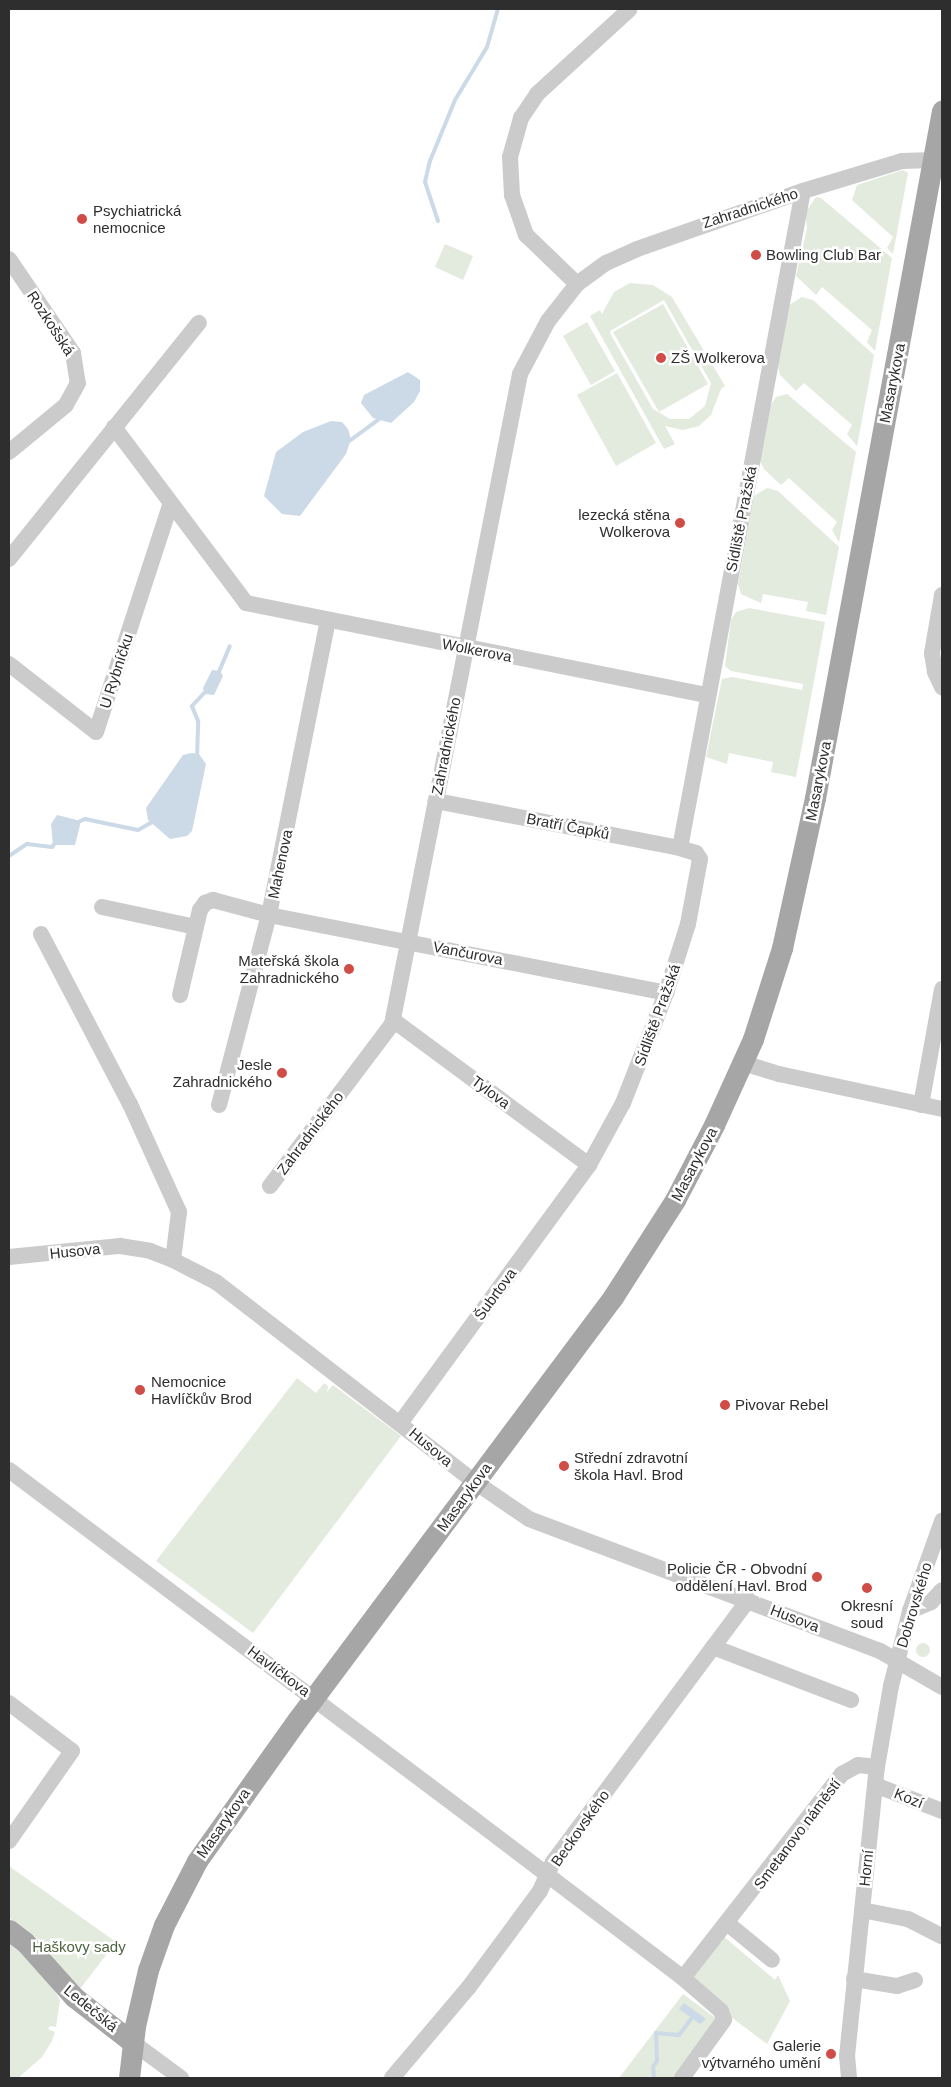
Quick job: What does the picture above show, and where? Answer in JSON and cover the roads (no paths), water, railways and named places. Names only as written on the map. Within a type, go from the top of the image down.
[{"type":"main road","name":"Masarykova","points":[[129,2078],[132,2042],[153,1956],[188,1876],[218,1828],[475,1482],[650,1241],[700,1155],[743,1063],[770,987],[798,882],[942,111]]},
{"type":"main road","name":"Ledečská","points":[[9,1930],[29,1946],[74,1996],[132,2042]]},
{"type":"street","points":[[577,284],[526,235],[512,195],[510,157],[521,118],[537,94],[630,10]]},
{"type":"street","name":"Zahradnického","points":[[270,1186],[392,1020],[520,374],[548,321],[577,284],[606,263],[637,249],[803,191],[902,160],[933,160]]},
{"type":"street","name":"Sídliště Pražská","points":[[680,848],[803,191]]},
{"type":"street","name":"Rozkošská","points":[[9,259],[73,353],[78,383],[66,405],[9,452]]},
{"type":"street","points":[[9,559],[199,323]]},
{"type":"street","points":[[114,427],[170,504]]},
{"type":"street","name":"Wolkerova","points":[[170,504],[246,603],[708,695]]},
{"type":"street","name":"U Rybníčku","points":[[9,664],[96,732],[170,504]]},
{"type":"street","points":[[942,595],[932,653],[934,672],[942,687]]},
{"type":"street","name":"Mahenova","points":[[219,1105],[269,915],[328,620]]},
{"type":"street","name":"Bratří Čapků","points":[[435,801],[680,848],[699,856]]},
{"type":"street","name":"Sídliště Pražská","points":[[589,1165],[623,1103],[666,993],[688,924],[699,856]]},
{"type":"street","name":"Vančurova","points":[[196,927],[205,903],[214,900],[269,915],[666,993]]},
{"type":"street","points":[[102,907],[196,927],[180,995]]},
{"type":"street","points":[[40,934],[126,1095],[179,1212],[173,1260]]},
{"type":"street","points":[[921,1105],[942,990]]},
{"type":"street","name":"Tylova","points":[[392,1020],[589,1165]]},
{"type":"street","points":[[743,1063],[779,1074],[942,1109]]},
{"type":"street","name":"Šubrtova","points":[[401,1422],[589,1165]]},
{"type":"street","name":"Husova","points":[[9,1257],[120,1246],[150,1251],[173,1260],[216,1282],[401,1422],[475,1482],[536,1523],[748,1600],[898,1660],[942,1686]]},
{"type":"street","name":"Havlíčkova","points":[[9,1470],[548,1875],[683,1978],[721,2011],[724,2020],[682,2078]]},
{"type":"street","name":"Dobrovského","points":[[898,1660],[910,1611],[942,1521]]},
{"type":"street","points":[[910,1611],[931,1602],[942,1590]]},
{"type":"street","name":"Beckovského","points":[[392,2078],[468,1987],[540,1891],[553,1862],[748,1600]]},
{"type":"street","points":[[713,1647],[851,1700]]},
{"type":"street","name":"Horní","points":[[849,2078],[847,2056],[877,1767],[898,1660]]},
{"type":"street","points":[[9,1703],[72,1751],[9,1841]]},
{"type":"street","name":"Smetanovo náměstí","points":[[683,1978],[842,1774],[858,1765],[877,1767]]},
{"type":"street","name":"Kozí","points":[[875,1785],[942,1811]]},
{"type":"street","points":[[862,1910],[908,1919],[942,1936]]},
{"type":"street","points":[[727,1923],[772,1960]]},
{"type":"street","points":[[854,1979],[898,1986],[915,1980]]},
{"type":"street","points":[[132,2042],[181,2078]]},
{"type":"water","points":[[408,372],[420,380],[420,391],[414,402],[391,423],[373,418],[361,403],[364,395]]},
{"type":"water","points":[[331,421],[342,422],[348,429],[351,439],[346,454],[300,516],[282,514],[264,496],[276,452],[303,432]]},
{"type":"water","points":[[212,670],[220,671],[223,676],[214,695],[205,694],[203,688]]},
{"type":"water","points":[[199,754],[206,764],[192,831],[187,836],[170,839],[148,820],[146,808],[183,755]]},
{"type":"water","points":[[57,815],[81,821],[75,845],[53,845],[51,824]]},
{"type":"water","points":[[684,2003],[706,2019],[700,2024],[679,2009]]},
{"type":"waterway","points":[[438,221],[425,182],[430,161],[455,100],[487,47],[498,9]]},
{"type":"waterway","points":[[348,442],[382,417]]},
{"type":"waterway","points":[[218,674],[230,646]]},
{"type":"waterway","points":[[197,757],[198,721],[192,706],[207,690]]},
{"type":"waterway","points":[[78,822],[85,819],[138,830],[154,821]]},
{"type":"waterway","points":[[9,856],[27,844],[52,847],[55,843]]},
{"type":"waterway","points":[[654,2078],[653,2067],[657,2061],[656,2033],[679,2035],[694,2015]]},
{"type":"place","name":"Psychiatrická nemocnice","points":[[82,219]]},
{"type":"place","name":"Bowling Club Bar","points":[[756,255]]},
{"type":"place","name":"ZŠ Wolkerova","points":[[661,358]]},
{"type":"place","name":"lezecká stěna Wolkerova","points":[[680,523]]},
{"type":"place","name":"Mateřská škola Zahradnického","points":[[349,969]]},
{"type":"place","name":"Jesle Zahradnického","points":[[282,1073]]},
{"type":"place","name":"Nemocnice Havlíčkův Brod","points":[[140,1390]]},
{"type":"place","name":"Pivovar Rebel","points":[[725,1405]]},
{"type":"place","name":"Střední zdravotní škola Havl. Brod","points":[[564,1466]]},
{"type":"place","name":"Policie ČR - Obvodní oddělení Havl. Brod","points":[[817,1577]]},
{"type":"place","name":"Okresní soud","points":[[867,1588]]},
{"type":"place","name":"Galerie výtvarného umění","points":[[831,2054]]},
{"type":"park label","name":"Haškovy sady","points":[[79,1947]]}]
